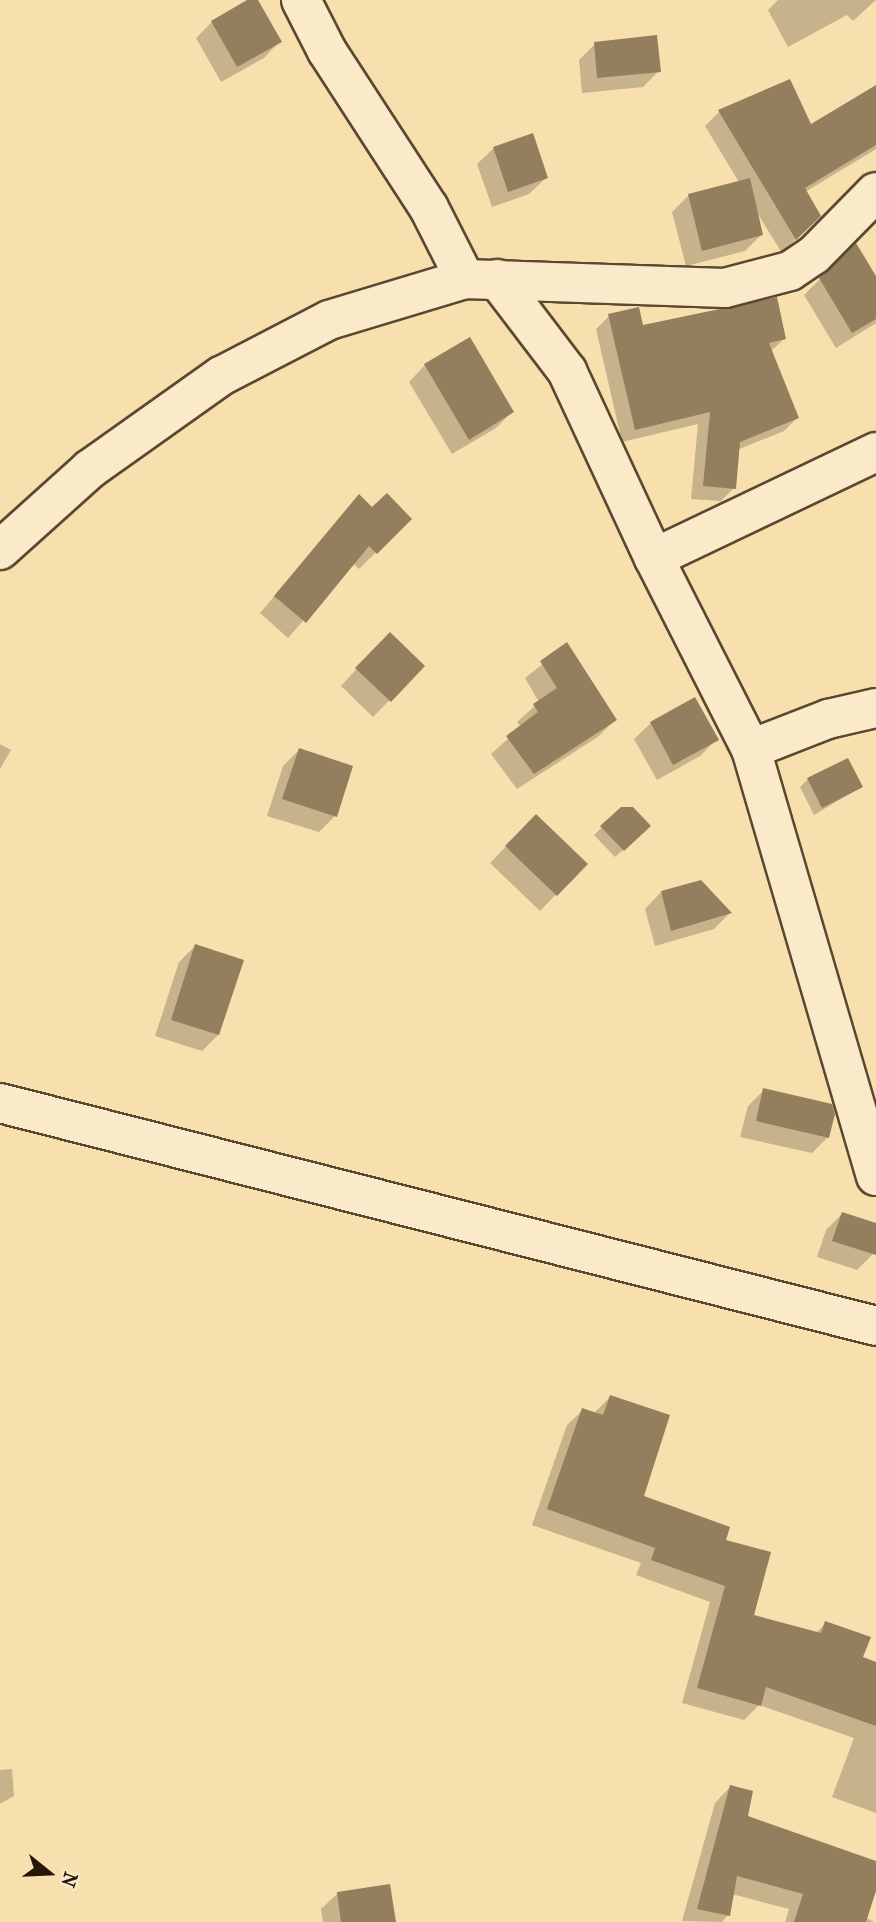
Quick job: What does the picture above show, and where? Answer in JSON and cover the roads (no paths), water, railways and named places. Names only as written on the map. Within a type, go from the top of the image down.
[{"type":"street","points":[[301,0],[327,51],[429,208],[481,279],[567,370],[653,558],[751,749],[876,1176]]},
{"type":"street","points":[[0,550],[90,469],[221,376],[329,320],[481,279],[725,288],[790,271],[814,255],[876,192]]},
{"type":"street","points":[[653,558],[876,453]]},
{"type":"street","points":[[751,749],[828,719],[876,708]]},
{"type":"street","points":[[0,1103],[876,1326]]}]
